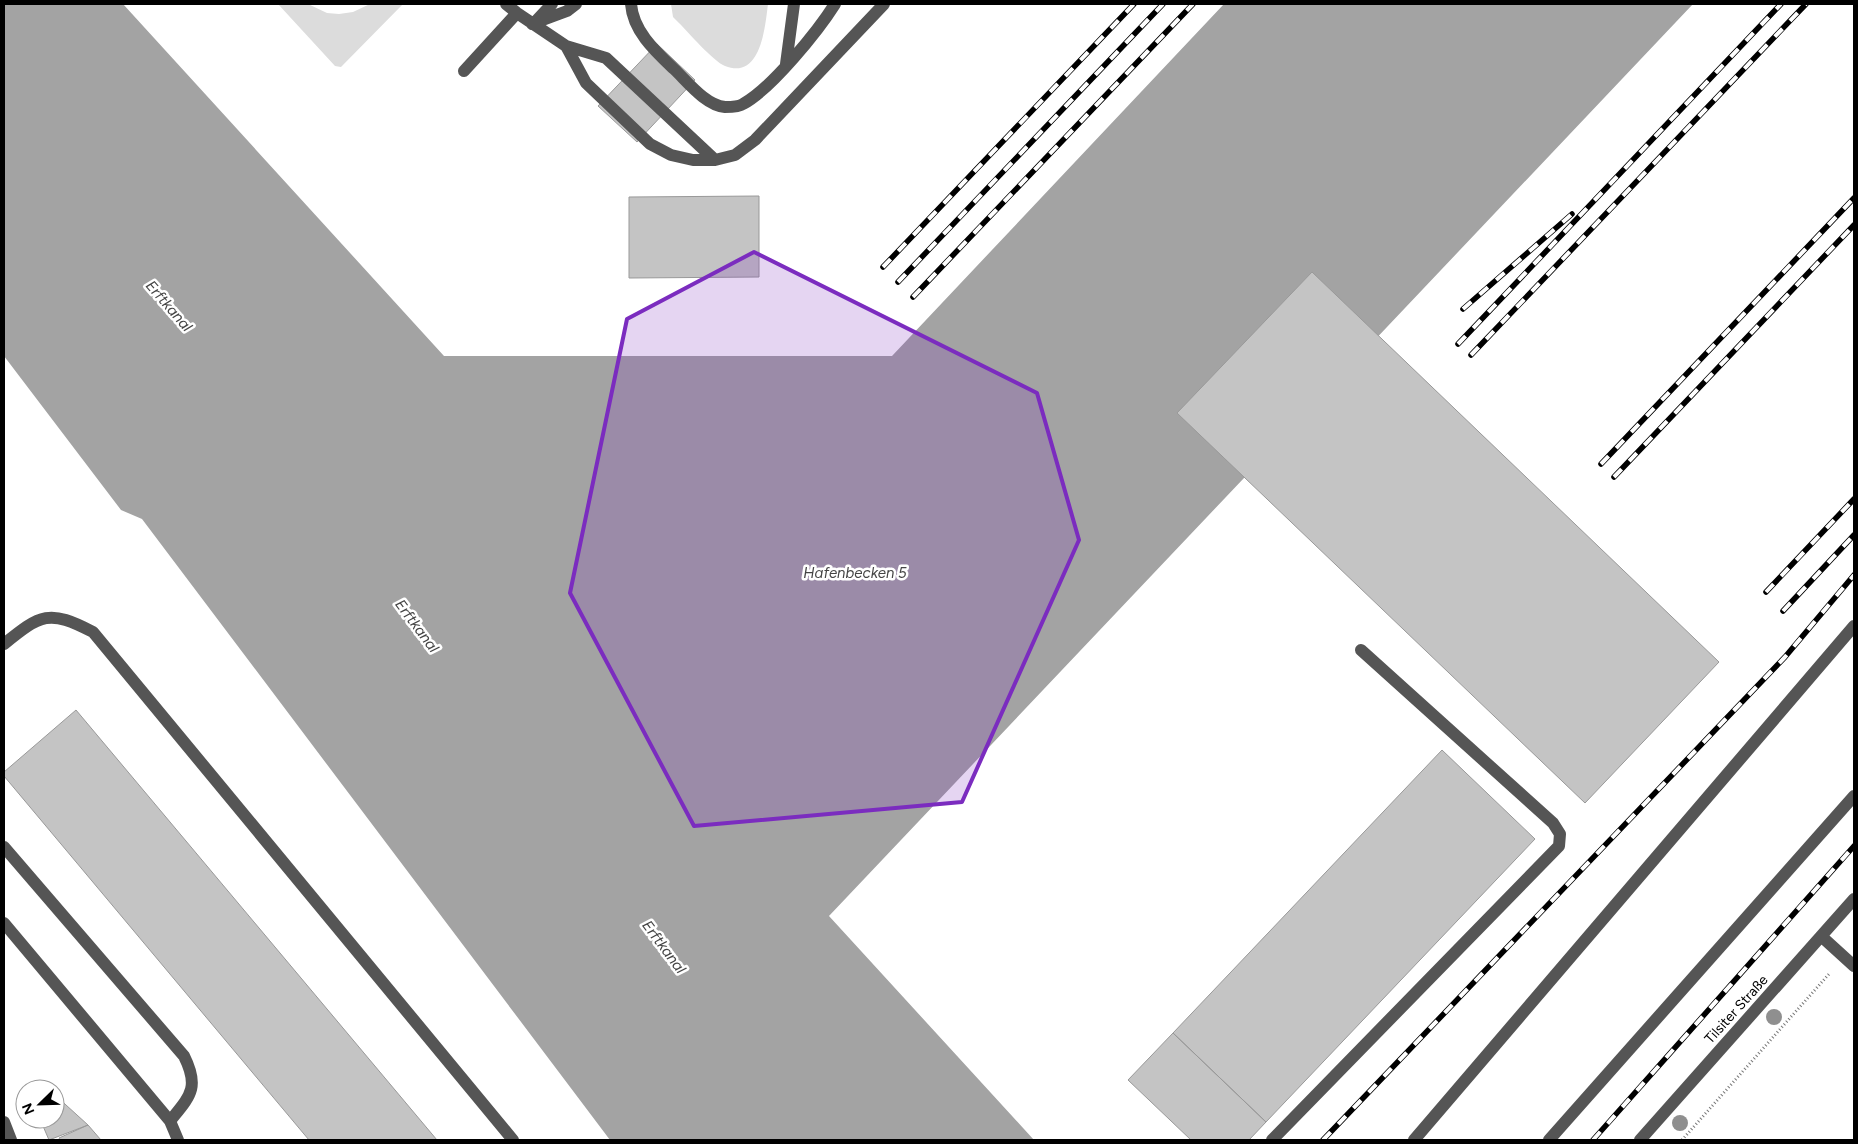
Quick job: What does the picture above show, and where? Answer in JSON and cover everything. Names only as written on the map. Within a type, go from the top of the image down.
[{"type":"street","points":[[506,4],[516,13],[566,46],[606,58],[715,160]]},
{"type":"street","points":[[532,24],[540,4]]},
{"type":"street","points":[[532,24],[552,4]]},
{"type":"street","points":[[532,24],[567,11],[576,4]]},
{"type":"street","points":[[631,4],[632,17],[651,47],[706,100],[723,107],[741,106],[755,96],[823,23],[835,4]]},
{"type":"street","points":[[786,64],[794,4]]},
{"type":"street","points":[[566,46],[586,82],[650,144],[671,155],[693,160],[715,160],[735,155],[755,140],[884,4]]},
{"type":"street","points":[[464,71],[516,13]]},
{"type":"street","points":[[4,644],[28,624],[47,617],[68,619],[93,632],[513,1140]]},
{"type":"street","points":[[1414,1140],[1854,626]]},
{"type":"street","points":[[1272,1140],[1559,846],[1560,834],[1553,823],[1361,650]]},
{"type":"street","points":[[1549,1140],[1854,796]]},
{"type":"street","points":[[4,847],[184,1056],[192,1071],[191,1095],[170,1121]]},
{"type":"street","name":"Tilsiter Straße","points":[[1640,1140],[1854,898]]},
{"type":"street","points":[[4,923],[170,1121],[178,1140]]},
{"type":"street","points":[[1821,936],[1849,962]]},
{"type":"street","points":[[4,1122],[11,1140]]},
{"type":"path","points":[[1682,1140],[1849,962]]},
{"type":"highlighted area","points":[[754,252],[1037,393],[1079,540],[962,802],[694,826],[570,593],[627,319]]},
{"type":"shaded area","points":[[278,4],[308,4],[327,13],[339,14],[353,12],[370,4],[403,4],[341,67],[335,66]]},
{"type":"shaded area","points":[[671,4],[768,4],[763,37],[754,59],[746,65],[737,68],[720,63],[673,17]]},
{"type":"water","points":[[4,4],[123,4],[444,356],[892,356],[1224,4],[1693,4],[829,916],[1034,1140],[610,1140],[142,519],[121,510],[4,356]]},
{"type":"building","points":[[657,44],[695,80],[637,142],[598,106]]},
{"type":"building","points":[[759,196],[759,277],[629,278],[629,197]]},
{"type":"building","points":[[1312,272],[1719,662],[1585,803],[1177,413]]},
{"type":"building","points":[[76,710],[437,1140],[309,1140],[4,776],[4,772]]},
{"type":"building","points":[[1442,750],[1535,839],[1266,1122],[1173,1033]]},
{"type":"building","points":[[1173,1033],[1266,1122],[1249,1140],[1191,1140],[1128,1080]]},
{"type":"building","points":[[65,1104],[88,1125],[49,1140],[44,1129],[65,1129]]},
{"type":"building","points":[[88,1125],[101,1140],[60,1140],[59,1138]]},
{"type":"railway","points":[[883,267],[1134,4]]},
{"type":"railway","points":[[898,282],[1163,4]]},
{"type":"railway","points":[[913,297],[1193,4]]},
{"type":"railway","points":[[1458,344],[1781,4]]},
{"type":"railway","points":[[1471,355],[1806,4]]},
{"type":"railway","points":[[1601,464],[1854,198]]},
{"type":"railway","points":[[1463,309],[1572,214]]},
{"type":"railway","points":[[1614,477],[1854,225]]},
{"type":"railway","points":[[1766,592],[1854,499]]},
{"type":"railway","points":[[1783,611],[1854,535]]},
{"type":"railway","points":[[1323,1140],[1785,657],[1854,575]]},
{"type":"railway","points":[[1593,1140],[1854,846]]},
{"type":"water label","name":"Erftkanal","points":[[169,306]]},
{"type":"water label","name":"Hafenbecken 5","points":[[855,573]]},
{"type":"water label","name":"Erftkanal","points":[[417,626]]},
{"type":"water label","name":"Erftkanal","points":[[664,947]]}]
